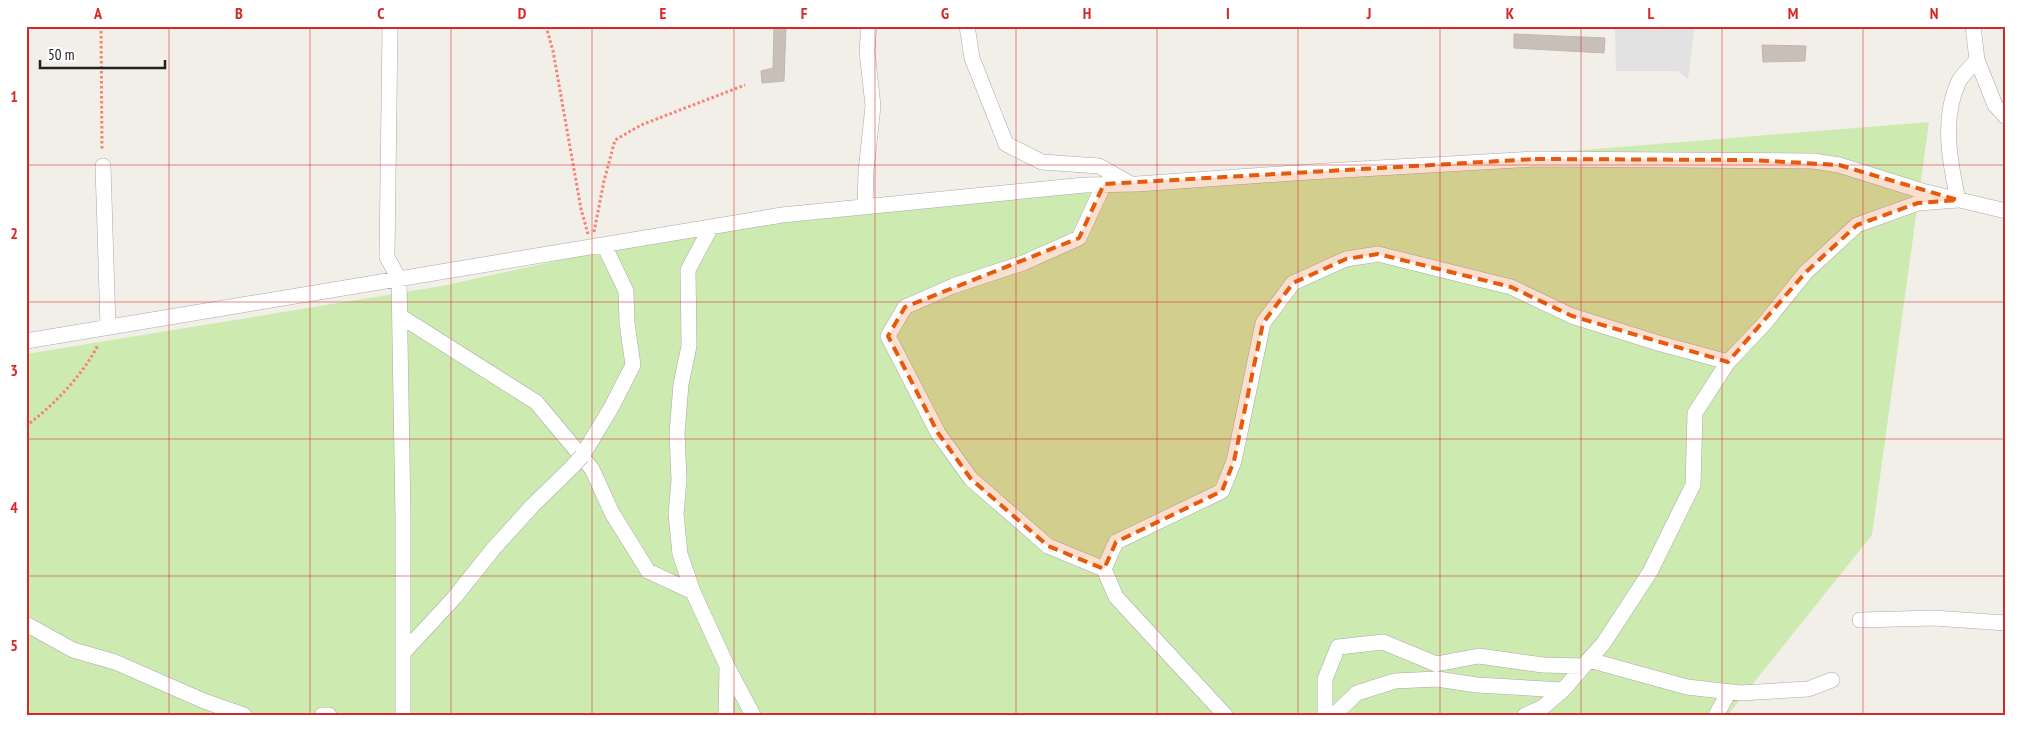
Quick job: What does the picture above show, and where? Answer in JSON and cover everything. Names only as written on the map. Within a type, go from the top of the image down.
[{"type":"street","points":[[390,26],[387,257],[399,279],[403,715]]},
{"type":"street","points":[[865,207],[866,171],[873,106],[867,51],[869,26]]},
{"type":"street","points":[[967,26],[972,58],[1006,144],[1042,162],[1099,166],[1131,184]]},
{"type":"street","points":[[1973,26],[1977,60],[1995,105],[2006,117]]},
{"type":"street","points":[[1958,200],[1949,160],[1952,101],[1960,80],[1977,60]]},
{"type":"street","points":[[26,341],[782,215],[1085,185],[1131,184],[1535,160],[1777,160],[1812,161],[1839,165],[1922,192],[2006,211]]},
{"type":"street","points":[[103,166],[108,327]]},
{"type":"street","points":[[1104,184],[1079,238],[1023,263],[953,286],[905,307],[888,336],[938,433],[971,479],[1048,546],[1104,569],[1116,597],[1226,715]]},
{"type":"street","points":[[1525,715],[1543,707],[1563,690],[1603,644],[1650,572],[1693,485],[1695,413],[1728,362],[1764,324],[1806,272],[1857,225],[1918,203],[1958,200]]},
{"type":"street","points":[[711,227],[688,270],[689,346],[681,384],[677,433],[680,480],[676,514],[680,554],[692,592],[727,666],[753,715]]},
{"type":"street","points":[[403,653],[454,598],[494,548],[533,505],[582,456],[611,408],[633,366],[627,323],[626,291],[598,246]]},
{"type":"street","points":[[1104,569],[1116,542],[1222,491],[1234,461],[1263,323],[1293,283],[1346,259],[1378,254],[1511,287],[1572,316],[1658,343],[1728,362]]},
{"type":"street","points":[[400,316],[536,402],[592,469],[612,513],[648,571],[692,592]]},
{"type":"street","points":[[1860,620],[1934,618],[2006,623]]},
{"type":"street","points":[[26,624],[73,650],[115,662],[204,701],[244,715]]},
{"type":"street","points":[[1325,715],[1325,679],[1338,647],[1383,642],[1436,664],[1479,656],[1543,665],[1583,666],[1589,660]]},
{"type":"street","points":[[1589,660],[1687,687],[1740,693],[1808,689],[1832,680]]},
{"type":"street","points":[[726,715],[727,666]]},
{"type":"street","points":[[1334,715],[1357,693],[1395,681],[1437,679],[1477,685],[1563,690]]},
{"type":"street","points":[[1716,715],[1729,692]]},
{"type":"street","points":[[322,715],[329,715]]},
{"type":"path","points":[[101,26],[103,166]]},
{"type":"path","points":[[546,26],[581,209],[598,246]]},
{"type":"path","points":[[598,246],[604,181],[615,140],[641,125],[745,85]]},
{"type":"path","points":[[26,426],[44,412],[90,361],[108,327]]},
{"type":"highlighted area","points":[[1535,159],[1751,160],[1839,165],[1958,200],[1918,203],[1857,225],[1806,272],[1728,362],[1572,316],[1511,287],[1378,254],[1346,259],[1293,283],[1263,323],[1234,461],[1222,491],[1116,542],[1104,569],[1048,546],[971,479],[938,433],[888,336],[905,307],[1079,238],[1104,184]]},
{"type":"green space","points":[[1929,122],[1872,535],[1728,715],[26,715],[26,354],[442,286],[711,227],[1026,195]]},
{"type":"shaded area","points":[[1615,26],[1695,26],[1688,79],[1678,71],[1616,71]]},
{"type":"building","points":[[774,26],[786,26],[784,81],[762,83],[761,71],[773,68]]},
{"type":"building","points":[[1514,34],[1605,38],[1604,53],[1514,48]]},
{"type":"building","points":[[1762,45],[1806,46],[1805,61],[1763,62]]}]
